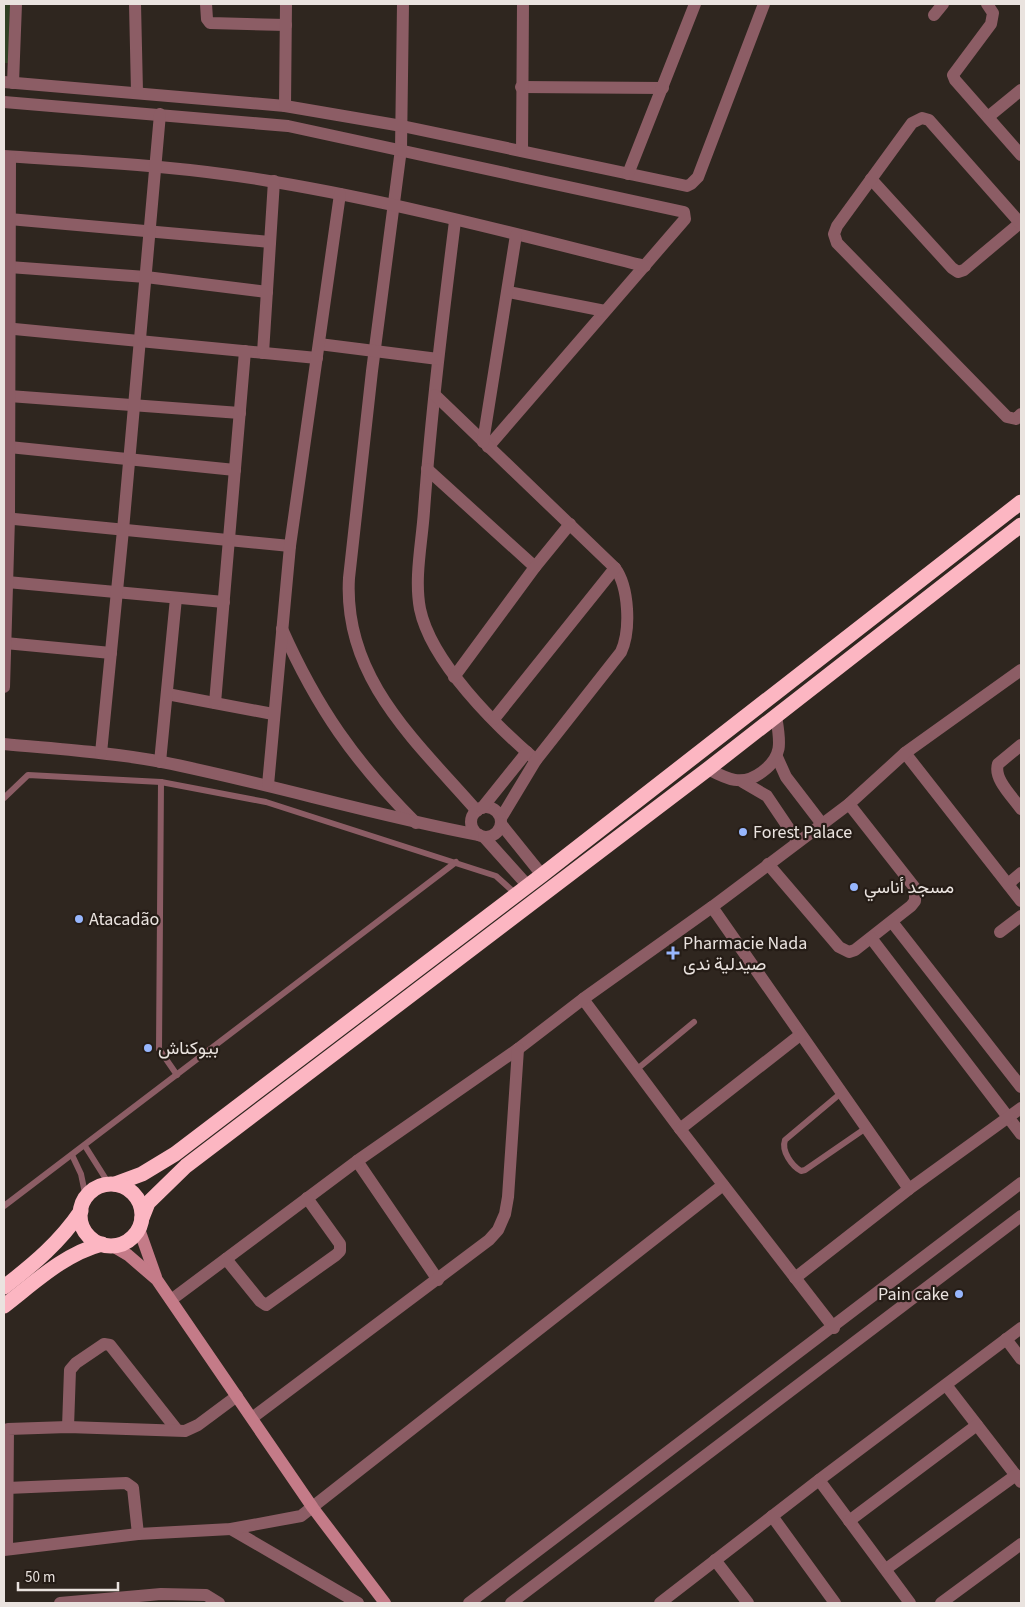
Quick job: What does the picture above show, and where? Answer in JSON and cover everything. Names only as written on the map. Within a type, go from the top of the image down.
[{"type":"highway","points":[[4,1287],[47,1252],[70,1227],[92,1191],[142,1174],[175,1154],[542,875],[1021,502]]},
{"type":"highway","points":[[4,1306],[56,1265],[86,1248],[124,1243],[140,1223],[154,1196],[186,1166],[708,770],[1021,525]]},
{"type":"highway","points":[[112,1184],[123,1186],[136,1196],[140,1202],[140,1223]]},
{"type":"highway","points":[[83,1204],[85,1231],[106,1245]]},
{"type":"street","points":[[16,4],[8,82],[285,106],[402,126],[687,186],[695,182],[764,4]]},
{"type":"street","points":[[135,4],[136,92]]},
{"type":"street","points":[[206,4],[207,20],[210,23],[286,25]]},
{"type":"street","points":[[285,106],[286,4]]},
{"type":"street","points":[[403,4],[402,149],[392,206],[349,578],[348,595],[352,627],[361,658],[384,702],[480,809],[494,809],[542,875]]},
{"type":"street","points":[[522,151],[523,4]]},
{"type":"street","points":[[628,174],[695,4]]},
{"type":"street","points":[[934,15],[942,4]]},
{"type":"street","points":[[987,4],[993,13],[991,24],[953,75],[955,80],[1021,155]]},
{"type":"street","points":[[521,87],[663,88]]},
{"type":"street","points":[[988,117],[1021,90]]},
{"type":"street","points":[[4,102],[288,126],[402,149],[684,212],[684,218],[645,266],[486,444]]},
{"type":"street","points":[[101,753],[130,459],[160,114]]},
{"type":"street","points":[[871,179],[952,268],[958,272],[964,270],[1021,224],[926,118],[918,119],[912,123],[871,179],[837,226],[834,239],[1007,417],[1013,419],[1021,414]]},
{"type":"street","points":[[4,687],[7,582],[6,518],[9,447],[6,328],[10,267],[7,156],[156,166],[274,181],[340,194],[645,266]]},
{"type":"street","points":[[263,353],[274,181]]},
{"type":"street","points":[[268,785],[273,714],[290,546],[340,194]]},
{"type":"street","points":[[9,219],[270,242]]},
{"type":"street","points":[[455,221],[427,469],[419,583],[420,609],[428,632],[454,677],[532,756]]},
{"type":"street","points":[[486,444],[516,235]]},
{"type":"street","points":[[10,267],[146,276],[267,292]]},
{"type":"street","points":[[508,292],[605,311]]},
{"type":"street","points":[[6,328],[317,358]]},
{"type":"street","points":[[319,344],[438,359]]},
{"type":"street","points":[[215,703],[245,351]]},
{"type":"street","points":[[435,395],[616,568],[625,588],[625,644],[617,659],[532,756],[473,815],[472,826],[522,890]]},
{"type":"street","points":[[9,396],[240,413]]},
{"type":"street","points":[[9,447],[235,470]]},
{"type":"street","points":[[427,469],[535,567]]},
{"type":"street","points":[[6,518],[290,546]]},
{"type":"street","points":[[454,677],[535,567],[570,524]]},
{"type":"street","points":[[494,719],[616,568]]},
{"type":"street","points":[[7,582],[224,602]]},
{"type":"street","points":[[160,762],[176,598]]},
{"type":"street","points":[[282,629],[302,673],[336,730],[383,790],[417,824]]},
{"type":"street","points":[[5,643],[110,653]]},
{"type":"street","points":[[171,1300],[357,1161],[518,1049],[582,998],[712,907],[849,804],[905,753],[1021,670]]},
{"type":"street","points":[[167,694],[273,714]]},
{"type":"street","points":[[743,782],[755,778],[772,765],[777,757],[780,738],[776,716]]},
{"type":"street","points":[[4,744],[101,753],[160,762],[268,785],[417,824],[481,836],[495,834],[532,756]]},
{"type":"street","points":[[1021,745],[998,764],[996,768],[1000,780],[1021,809]]},
{"type":"street","points":[[905,753],[1021,901]]},
{"type":"street","points":[[777,757],[786,777],[822,824]]},
{"type":"street","points":[[708,770],[727,779],[743,782],[766,796],[798,842]]},
{"type":"street","points":[[768,864],[844,951],[855,950],[912,906],[915,900],[915,888],[849,804]]},
{"type":"street","points":[[1008,884],[1021,874]]},
{"type":"street","points":[[712,907],[909,1189]]},
{"type":"street","points":[[1000,932],[1021,916]]},
{"type":"street","points":[[892,922],[1021,1087]]},
{"type":"street","points":[[871,938],[1021,1134]]},
{"type":"street","points":[[582,998],[680,1129],[834,1328]]},
{"type":"street","points":[[680,1129],[800,1035]]},
{"type":"street","points":[[252,1418],[438,1280],[490,1240],[498,1230],[505,1214],[508,1197],[518,1049]]},
{"type":"street","points":[[795,1278],[909,1189],[1021,1108]]},
{"type":"street","points":[[357,1161],[438,1280]]},
{"type":"street","points":[[469,1603],[834,1328],[1021,1183]]},
{"type":"street","points":[[237,1396],[198,1425],[184,1431],[68,1427],[8,1429],[5,1549],[138,1534],[231,1529],[292,1519],[313,1508],[723,1185]]},
{"type":"street","points":[[226,1259],[260,1301],[266,1304],[336,1255],[340,1251],[340,1244],[307,1198]]},
{"type":"street","points":[[511,1603],[1021,1216]]},
{"type":"street","points":[[140,1223],[157,1280]]},
{"type":"street","points":[[106,1245],[128,1255],[157,1280],[313,1508],[384,1603]]},
{"type":"street","points":[[660,1603],[673,1599],[715,1560],[1021,1328]]},
{"type":"street","points":[[1006,1339],[1021,1359]]},
{"type":"street","points":[[68,1427],[70,1370],[76,1363],[104,1344],[110,1345],[178,1430]]},
{"type":"street","points":[[886,1569],[1018,1478],[946,1385]]},
{"type":"street","points":[[849,1521],[978,1425]]},
{"type":"street","points":[[819,1480],[910,1603]]},
{"type":"street","points":[[7,1488],[126,1483],[133,1488],[138,1534]]},
{"type":"street","points":[[772,1516],[835,1603]]},
{"type":"street","points":[[231,1529],[358,1603]]},
{"type":"street","points":[[941,1603],[1021,1544]]},
{"type":"street","points":[[715,1560],[748,1603]]},
{"type":"street","points":[[60,1603],[160,1594],[206,1595],[219,1603]]},
{"type":"street","points":[[150,1603],[160,1594]]},
{"type":"lane","points":[[4,798],[28,775],[161,782],[266,802],[456,862],[496,876],[522,890]]},
{"type":"lane","points":[[161,782],[159,1049],[177,1075]]},
{"type":"lane","points":[[4,1206],[456,862]]},
{"type":"lane","points":[[636,1070],[694,1022]]},
{"type":"lane","points":[[841,1093],[784,1140],[784,1149],[795,1166],[801,1171],[805,1170],[866,1128]]},
{"type":"lane","points":[[84,1146],[112,1184]]},
{"type":"lane","points":[[72,1155],[81,1174],[83,1204]]},
{"type":"green space","points":[[4,4],[10,4],[9,63],[4,63]]},
{"type":"place","name":"Forest Palace","points":[[743,832]]},
{"type":"place","name":"مسجد أناسي","points":[[854,887]]},
{"type":"place","name":"Atacadão","points":[[79,919]]},
{"type":"place","name":"Pharmacie Nada صيدلية ندى","points":[[673,953]]},
{"type":"place","name":"بيوكناش","points":[[148,1048]]},
{"type":"place","name":"Pain cake","points":[[959,1294]]}]
